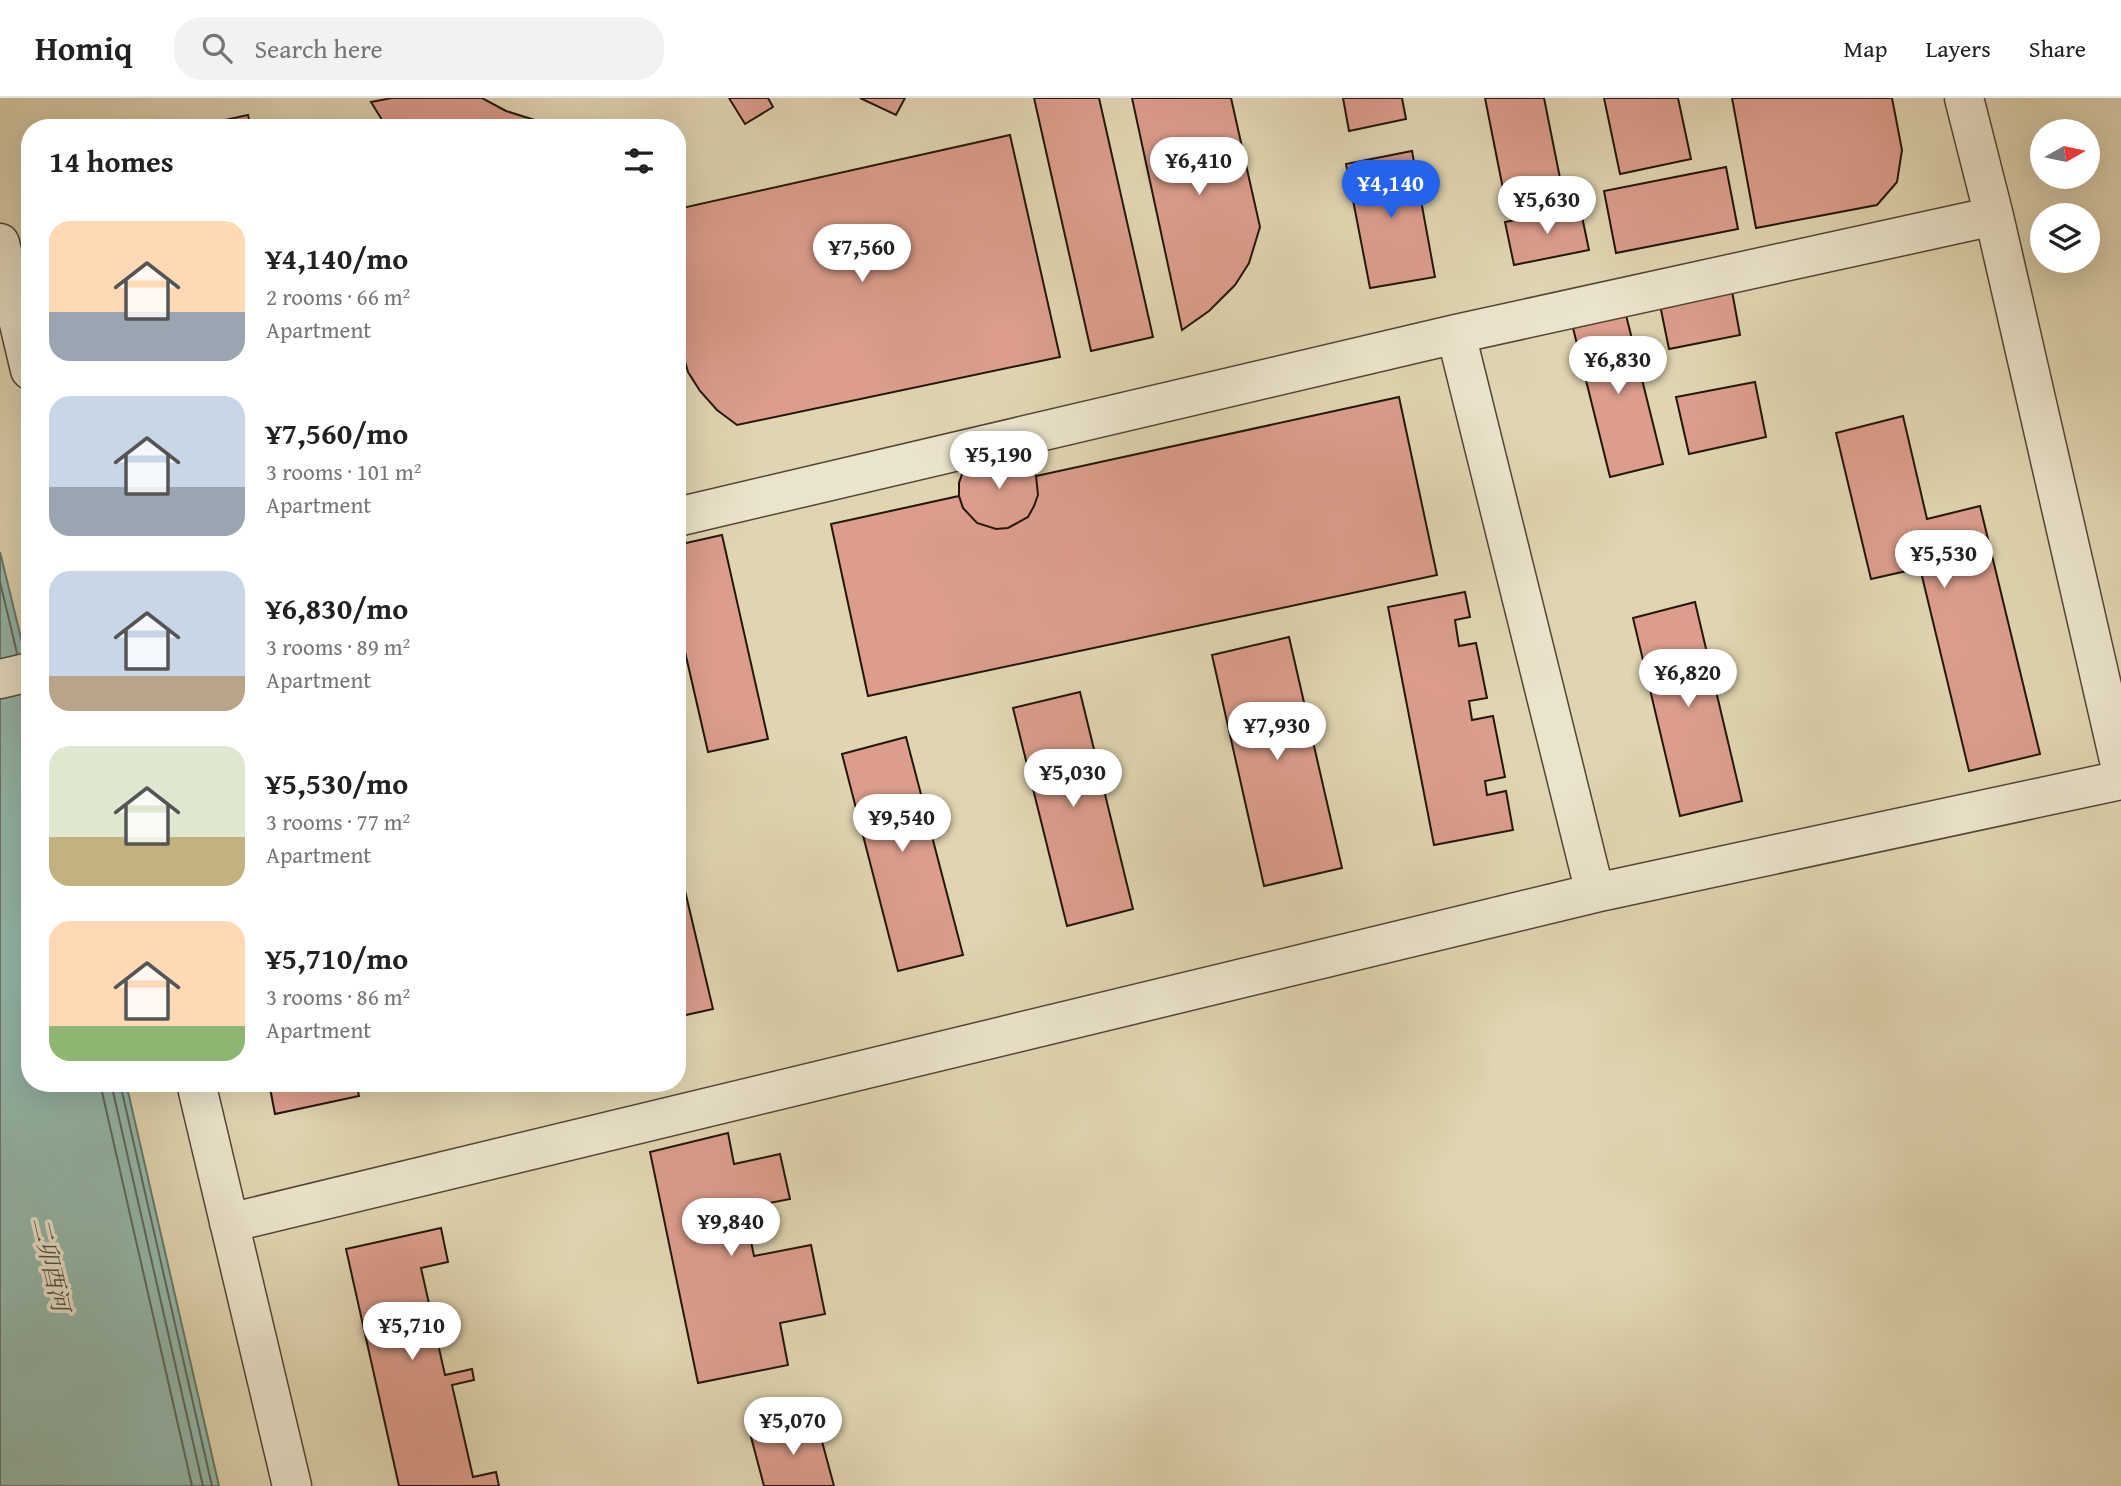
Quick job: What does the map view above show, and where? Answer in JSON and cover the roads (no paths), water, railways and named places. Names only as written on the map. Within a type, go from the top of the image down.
[{"type":"street","points":[[1964,98],[1994,216],[2121,769]]},
{"type":"street","points":[[686,515],[1456,334],[1994,216]]},
{"type":"street","points":[[0,243],[21,332]]},
{"type":"street","points":[[1456,334],[1595,893]]},
{"type":"street","points":[[0,679],[21,674]]},
{"type":"street","points":[[229,1223],[1595,893],[2121,780]]},
{"type":"street","points":[[199,1092],[292,1486]]},
{"type":"water","name":"二卯酉河","points":[[0,552],[21,638],[21,1092],[128,1092],[219,1486],[0,1486]]}]
